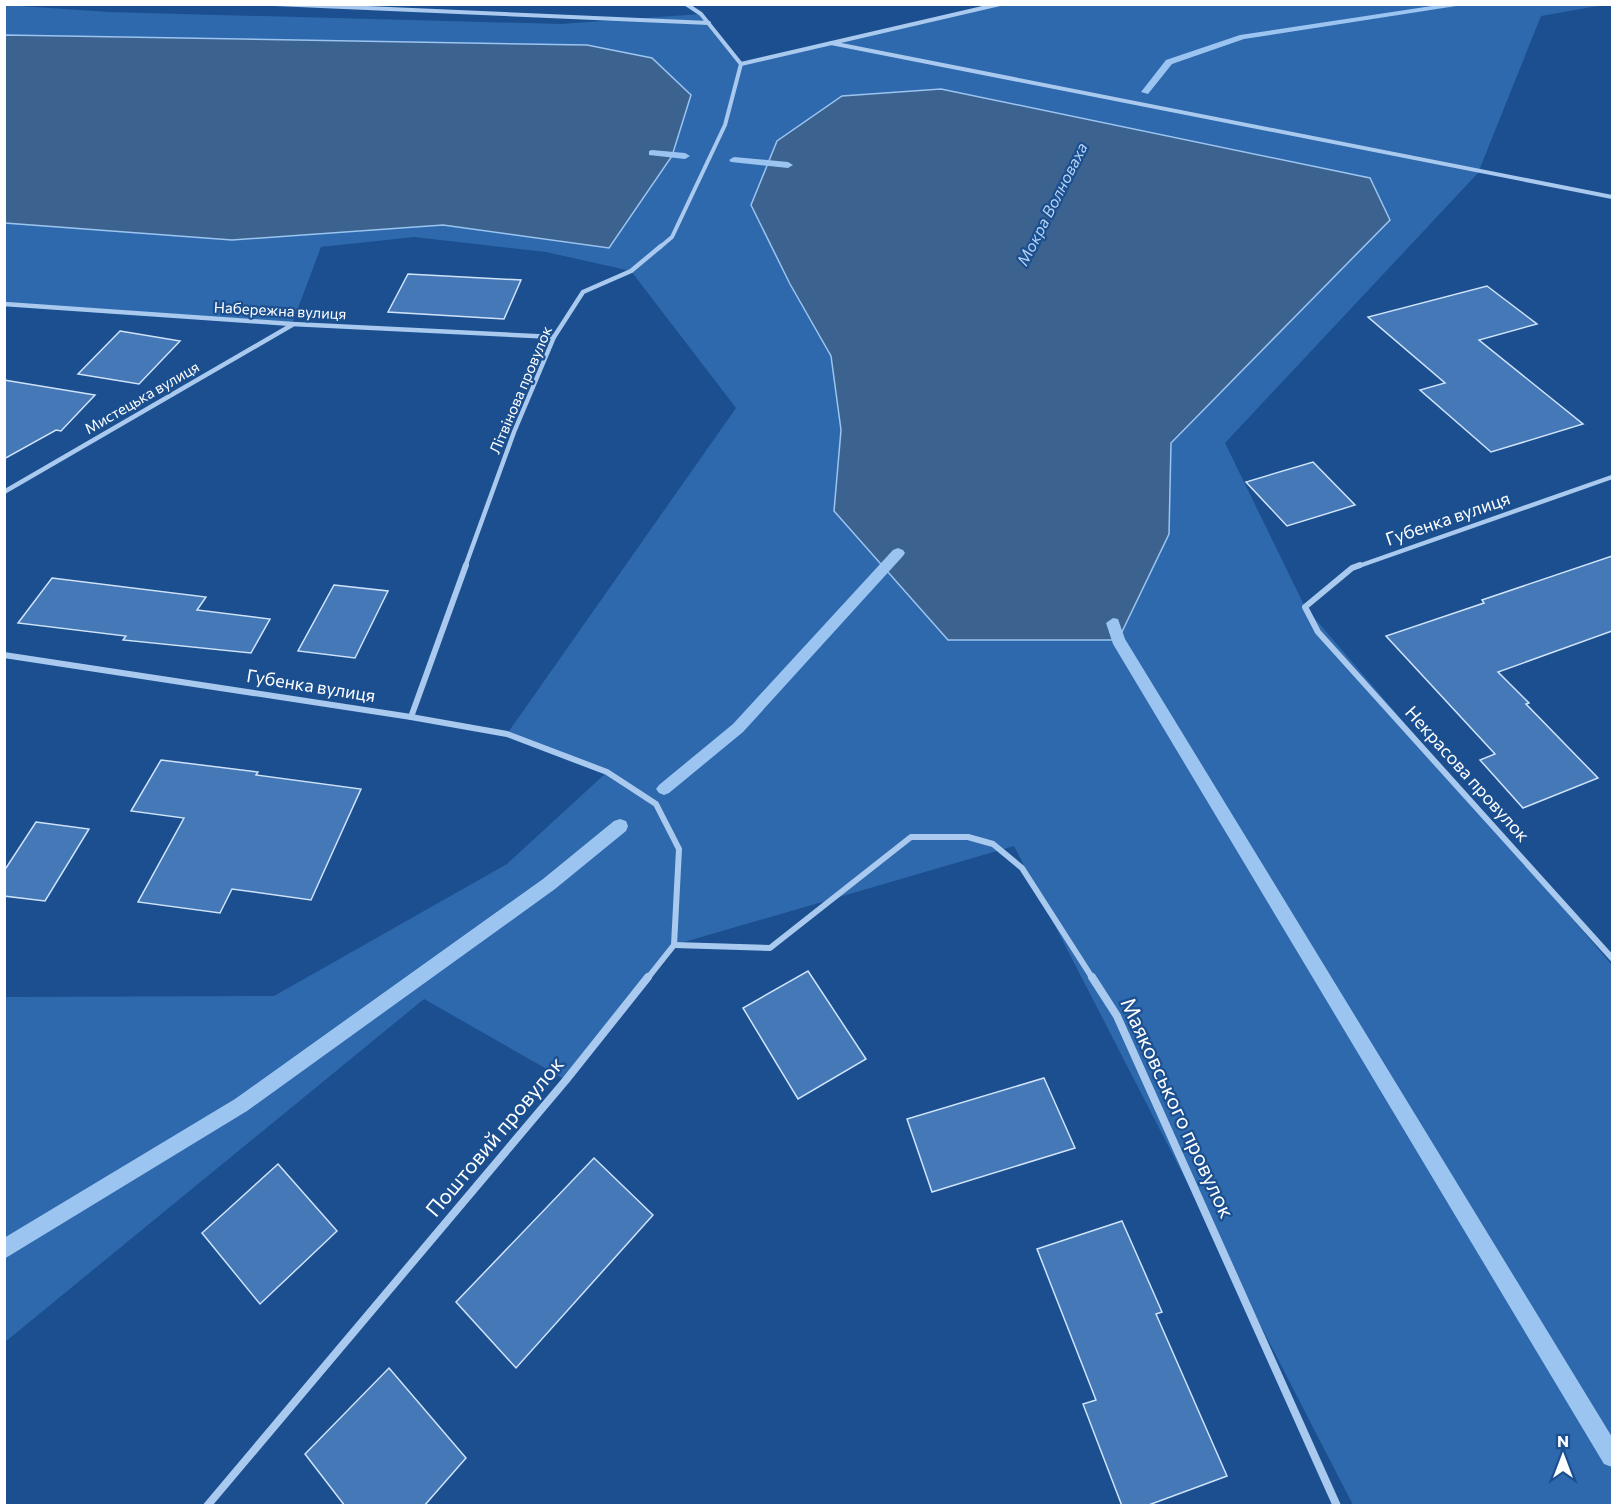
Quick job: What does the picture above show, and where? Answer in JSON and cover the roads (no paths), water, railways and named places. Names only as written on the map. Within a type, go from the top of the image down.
[{"type":"street","points":[[275,4],[709,23]]},
{"type":"street","points":[[686,4],[701,14],[741,64],[1000,4]]},
{"type":"street","points":[[831,43],[1612,197]]},
{"type":"street","name":"Літвінова провулок","points":[[411,717],[514,432],[554,337],[583,292],[631,271],[672,237],[725,125],[741,64]]},
{"type":"street","name":"Набережна вулиця","points":[[4,304],[292,324],[554,337]]},
{"type":"street","name":"Мистецька вулиця","points":[[4,492],[292,324]]},
{"type":"street","name":"Губенка вулиця","points":[[1305,607],[1352,568],[1612,477]]},
{"type":"street","name":"Некрасова провулок","points":[[1305,607],[1318,632],[1612,958]]},
{"type":"street","name":"Губенка вулиця","points":[[4,655],[411,717],[507,734],[607,772],[656,804],[679,849],[674,945]]},
{"type":"street","name":"Маяковського провулок","points":[[674,945],[770,948],[911,837],[968,837],[993,844],[1022,868],[1117,1016],[1337,1506]]},
{"type":"street","name":"Поштовий провулок","points":[[207,1506],[566,1080],[674,945]]},
{"type":"water","points":[[4,35],[587,45],[652,58],[691,95],[672,156],[609,248],[443,225],[232,240],[5,223]]},
{"type":"water","points":[[941,89],[1370,178],[1390,220],[1171,443],[1169,534],[1118,640],[948,640],[834,511],[841,430],[831,356],[790,284],[751,205],[777,141],[842,96]]},
{"type":"waterway","name":"Мокра Волноваха","points":[[1145,92],[1169,62],[1243,37],[1465,4]]},
{"type":"waterway","points":[[652,153],[685,156]]},
{"type":"waterway","points":[[734,160],[788,165]]},
{"type":"waterway","points":[[664,789],[738,728],[898,553]]},
{"type":"waterway","points":[[1113,623],[1118,640],[1612,1456]]},
{"type":"waterway","points":[[4,1249],[241,1105],[549,884],[620,826]]}]
